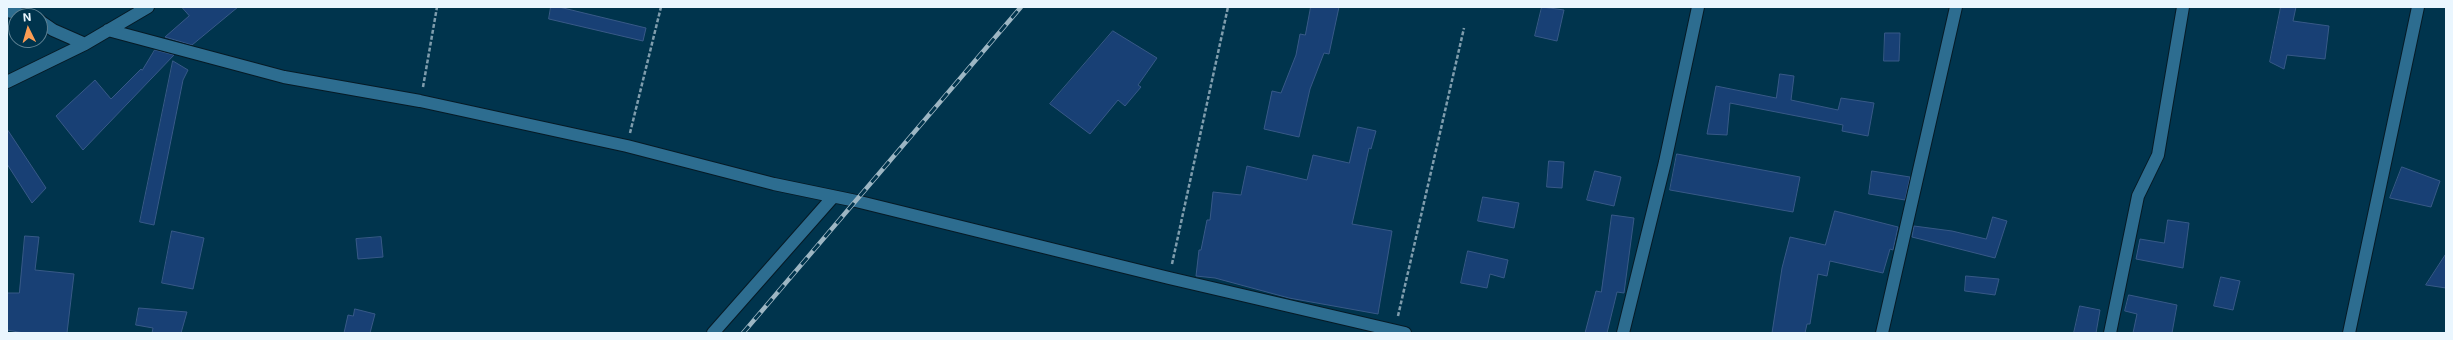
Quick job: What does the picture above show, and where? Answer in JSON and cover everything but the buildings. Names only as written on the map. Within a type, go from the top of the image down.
[{"type":"street","points":[[7,82],[85,44],[148,7]]},
{"type":"street","points":[[1623,333],[1666,162],[1698,7]]},
{"type":"street","points":[[1882,333],[1956,7]]},
{"type":"street","points":[[2110,333],[2138,196],[2158,155],[2183,7]]},
{"type":"street","points":[[2349,333],[2418,7]]},
{"type":"street","points":[[48,26],[85,44]]},
{"type":"street","points":[[108,30],[284,77],[420,101],[627,146],[1169,278],[1400,332]]},
{"type":"street","points":[[713,333],[833,197]]},
{"type":"path","points":[[420,101],[437,7]]},
{"type":"path","points":[[627,146],[661,7]]},
{"type":"path","points":[[1169,278],[1228,7]]},
{"type":"path","points":[[1400,332],[1464,28]]},
{"type":"railway","points":[[743,333],[1021,7]]}]
